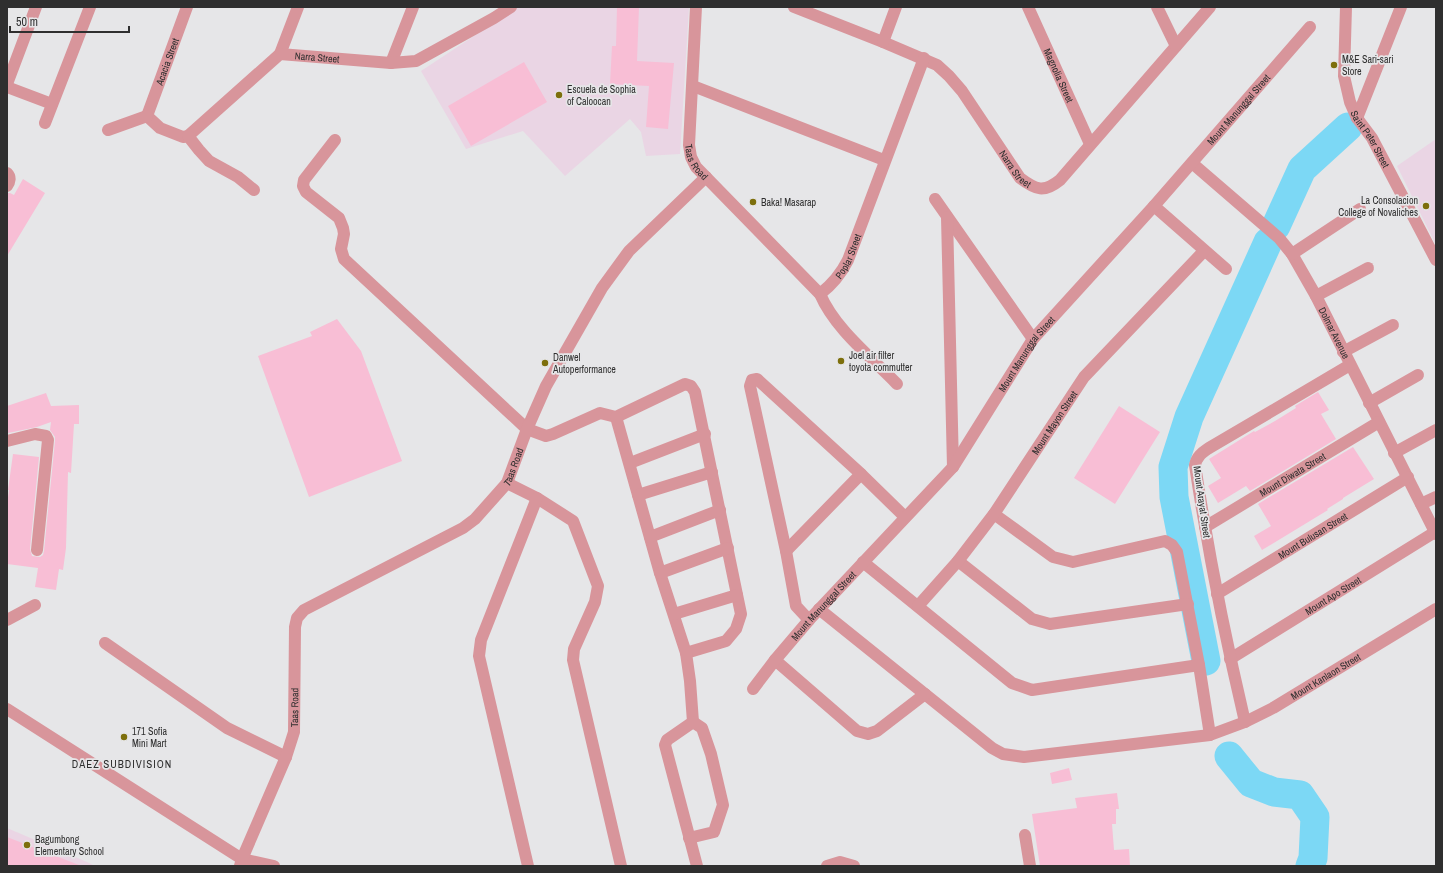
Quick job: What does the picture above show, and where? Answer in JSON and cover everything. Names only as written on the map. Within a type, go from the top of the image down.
[{"type":"street","points":[[36,7],[7,85],[52,104]]},
{"type":"street","points":[[45,123],[90,7]]},
{"type":"street","name":"Acacia Street","points":[[147,116],[187,7]]},
{"type":"street","points":[[280,54],[298,7]]},
{"type":"street","points":[[391,63],[413,7]]},
{"type":"street","name":"Narra Street","points":[[188,136],[280,54],[391,63],[416,61],[494,18],[510,7]]},
{"type":"street","name":"Taas Road","points":[[241,863],[286,757],[294,732],[295,627],[297,618],[304,610],[463,528],[475,519],[507,483],[527,429],[546,386],[602,288],[629,251],[706,178],[696,167],[691,157],[689,145],[696,7]]},
{"type":"street","name":"Narra Street","points":[[794,7],[924,58],[937,65],[962,91],[1020,178],[1030,186],[1040,189],[1051,187],[1060,180],[1210,7]]},
{"type":"street","points":[[883,42],[896,7]]},
{"type":"street","name":"Magnolia Street","points":[[1028,7],[1090,144]]},
{"type":"street","points":[[1157,7],[1176,46]]},
{"type":"street","name":"Saint Peter Street","points":[[1346,7],[1344,76],[1350,102],[1431,240],[1436,260]]},
{"type":"street","points":[[1358,118],[1401,7]]},
{"type":"street","name":"Mount Manunggal Street","points":[[752,689],[809,620],[953,467],[1033,339],[1154,206],[1310,27]]},
{"type":"street","name":"Poplar Street","points":[[820,294],[840,275],[848,260],[884,160],[924,58]]},
{"type":"street","points":[[693,86],[884,160]]},
{"type":"street","points":[[108,130],[147,116],[160,128],[183,137],[188,136],[210,161],[238,177],[254,190]]},
{"type":"street","points":[[335,140],[304,180],[303,186],[306,192],[339,218],[344,234],[341,249],[344,259],[527,429],[546,436],[600,413],[616,418],[685,384],[691,386],[695,392],[705,434],[741,614],[736,629],[726,641],[686,653]]},
{"type":"street","name":"Dolmar Avenue","points":[[1192,163],[1279,238],[1292,254],[1316,296],[1394,453],[1408,477],[1436,533]]},
{"type":"street","points":[[706,178],[820,294],[825,306],[832,316],[897,384]]},
{"type":"street","points":[[935,199],[1033,339]]},
{"type":"street","points":[[1154,206],[1226,269]]},
{"type":"street","points":[[1292,254],[1360,210]]},
{"type":"street","points":[[947,217],[953,467]]},
{"type":"street","name":"Mount Mayon Street","points":[[918,606],[958,561],[994,514],[1084,378],[1204,251]]},
{"type":"street","points":[[1316,296],[1368,268]]},
{"type":"street","points":[[1343,352],[1393,325]]},
{"type":"street","name":"Mount Arayat Street","points":[[1245,722],[1217,594],[1205,527],[1196,464],[1197,458],[1201,453],[1350,366]]},
{"type":"street","points":[[1369,403],[1418,376]]},
{"type":"street","points":[[809,620],[796,606],[786,551],[750,386],[752,380],[757,379],[861,474],[905,517]]},
{"type":"street","points":[[616,418],[660,573],[686,653],[693,722]]},
{"type":"street","name":"Mount Diwata Street","points":[[1205,527],[1379,422]]},
{"type":"street","points":[[1394,453],[1436,430]]},
{"type":"street","points":[[7,441],[35,434],[46,436],[48,440],[37,550]]},
{"type":"street","points":[[630,463],[705,434]]},
{"type":"street","points":[[638,495],[712,472]]},
{"type":"street","points":[[786,551],[861,474]]},
{"type":"street","name":"Mount Bulusan Street","points":[[1217,594],[1408,477]]},
{"type":"street","points":[[507,483],[537,498],[573,521],[598,586],[595,602],[574,649],[573,660],[621,866]]},
{"type":"street","points":[[1421,504],[1436,497]]},
{"type":"street","points":[[528,866],[479,656],[481,640],[537,498]]},
{"type":"street","points":[[650,537],[720,510]]},
{"type":"street","points":[[994,514],[1053,557],[1073,562],[1165,541],[1172,544],[1177,552],[1188,604],[1210,735]]},
{"type":"street","name":"Mount Apo Street","points":[[1230,659],[1436,533]]},
{"type":"street","points":[[660,573],[728,548]]},
{"type":"street","points":[[958,561],[1032,619],[1050,624],[1188,604]]},
{"type":"street","points":[[863,562],[1012,683],[1032,690],[1199,665]]},
{"type":"street","points":[[674,614],[736,595]]},
{"type":"street","points":[[7,620],[35,605]]},
{"type":"street","name":"Mount Kanlaon Street","points":[[819,609],[992,748],[1003,754],[1024,757],[1210,735],[1245,722],[1273,708],[1436,609]]},
{"type":"street","points":[[105,643],[227,728],[286,757]]},
{"type":"street","points":[[775,660],[857,731],[868,734],[876,731],[924,694]]},
{"type":"street","points":[[7,709],[241,863],[274,866]]},
{"type":"street","points":[[689,838],[714,832],[724,805],[711,754],[702,728],[693,722]]},
{"type":"street","points":[[693,722],[667,740],[665,745],[697,866]]},
{"type":"street","points":[[1026,835],[1030,866]]},
{"type":"street","points":[[827,866],[840,862],[854,866]]},
{"type":"shaded area","name":"Escuela de Sophia of Caloocan","points":[[518,7],[689,7],[680,154],[646,156],[641,132],[630,119],[565,176],[523,131],[466,149],[421,71]]},
{"type":"shaded area","name":"La Consolacion College of Novaliches","points":[[1436,139],[1436,245],[1397,166]]},
{"type":"shaded area","name":"Bagumbong Elementary School","points":[[7,828],[87,862],[95,866],[7,866]]},
{"type":"building","points":[[617,7],[639,7],[637,61],[674,63],[668,129],[646,127],[649,86],[610,84],[612,46],[616,46]]},
{"type":"building","points":[[524,62],[547,102],[471,146],[448,106]]},
{"type":"building","points":[[23,179],[45,193],[7,256],[7,193],[14,195]]},
{"type":"building","points":[[337,319],[361,351],[402,461],[309,497],[258,356],[312,336],[310,332]]},
{"type":"building","points":[[1318,392],[1329,410],[1321,414],[1336,439],[1250,491],[1246,486],[1218,503],[1208,486],[1221,478],[1209,459],[1254,431],[1255,432],[1275,421],[1296,408],[1295,406]]},
{"type":"building","points":[[46,393],[51,406],[79,405],[79,424],[74,424],[71,473],[68,472],[66,548],[63,570],[59,569],[56,590],[35,587],[38,568],[7,564],[7,505],[13,454],[39,457],[30,549],[32,556],[40,557],[43,555],[44,551],[55,437],[50,430],[51,422],[37,427],[8,433],[7,406]]},
{"type":"building","points":[[1119,406],[1160,432],[1115,504],[1074,478]]},
{"type":"building","points":[[1353,447],[1374,479],[1343,498],[1327,509],[1328,510],[1262,550],[1254,536],[1271,526],[1258,504]]},
{"type":"building","points":[[1069,768],[1072,780],[1052,784],[1050,773]]},
{"type":"building","points":[[1117,793],[1119,809],[1116,809],[1116,824],[1112,824],[1114,850],[1129,849],[1130,866],[1040,866],[1032,814],[1077,808],[1075,798]]},
{"type":"building","name":"Bagumbong Elementary School","points":[[7,837],[79,865],[79,866],[7,866]]},
{"type":"waterway","points":[[1276,226],[1302,169],[1348,127]]},
{"type":"waterway","points":[[1206,661],[1174,497],[1173,467],[1189,417],[1268,242]]},
{"type":"waterway","points":[[1229,756],[1251,783],[1274,792],[1300,795],[1315,817],[1313,858],[1310,866]]},
{"type":"place","name":"M&E Sari-sari Store","points":[[1334,65]]},
{"type":"place","name":"Escuela de Sophia of Caloocan","points":[[559,95]]},
{"type":"place","name":"Baka! Masarap","points":[[753,202]]},
{"type":"place","name":"La Consolacion College of Novaliches","points":[[1426,206]]},
{"type":"place","name":"Joel air filter toyota commutter","points":[[841,361]]},
{"type":"place","name":"Danwel Autoperformance","points":[[545,363]]},
{"type":"place","name":"171 Sofia Mini Mart","points":[[124,737]]},
{"type":"place","name":"Bagumbong Elementary School","points":[[27,845]]},
{"type":"district","name":"DAEZ SUBDIVISION","points":[[122,764]]}]
